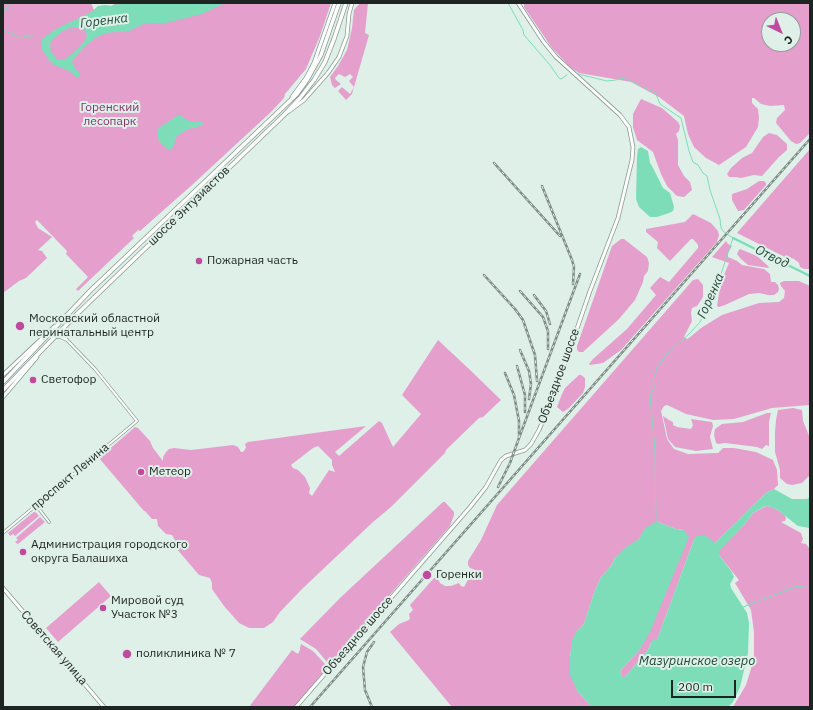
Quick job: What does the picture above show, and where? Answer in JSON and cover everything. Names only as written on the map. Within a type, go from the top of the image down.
[{"type":"highway","name":"шоссе Энтузиастов","points":[[3,382],[56,325],[148,234],[287,104],[301,89],[316,64],[324,46],[339,3]]},
{"type":"highway","name":"шоссе Энтузиастов","points":[[3,390],[64,327],[285,114],[306,91],[320,72],[331,49],[346,3]]},
{"type":"main road","points":[[287,104],[306,78],[311,68],[335,3]]},
{"type":"main road","points":[[285,114],[304,100],[336,64],[345,42],[352,3]]},
{"type":"main road","name":"Объездное шоссе","points":[[296,707],[474,502],[486,487],[501,460],[506,456],[525,450],[531,444],[553,398],[590,291],[618,218],[632,160],[633,147],[628,127],[620,115],[556,57],[543,41],[518,3]]},
{"type":"main road","points":[[3,375],[56,325]]},
{"type":"main road","points":[[3,397],[45,347]]},
{"type":"main road","name":"Советская улица","points":[[3,588],[104,707]]},
{"type":"street","points":[[64,327],[64,335],[67,340]]},
{"type":"street","points":[[54,338],[60,336],[67,340]]},
{"type":"street","name":"проспект Ленина","points":[[3,533],[137,421],[95,369],[67,340]]},
{"type":"street","points":[[36,505],[49,522]]},
{"type":"green space","name":"Горенский лесопарк","points":[[3,3],[91,3],[94,10],[98,6],[111,6],[117,3],[331,3],[320,36],[306,69],[285,94],[284,98],[271,112],[192,185],[140,231],[138,230],[132,236],[134,238],[78,291],[76,289],[88,277],[66,254],[67,251],[37,220],[35,222],[38,228],[52,237],[38,250],[42,251],[47,258],[26,278],[19,281],[3,293]]},
{"type":"green space","points":[[360,3],[368,3],[365,33],[369,35],[352,94],[346,100],[338,91],[342,87],[350,94],[354,87],[349,81],[353,77],[350,74],[345,77],[339,74],[335,78],[341,84],[335,88],[332,85],[330,77],[347,50],[354,10]]},
{"type":"green space","points":[[524,3],[810,3],[810,133],[800,143],[796,144],[791,141],[776,123],[777,118],[785,110],[784,105],[770,106],[761,104],[752,98],[752,103],[758,109],[758,127],[746,147],[719,165],[706,158],[694,147],[688,134],[684,116],[659,97],[631,82],[579,73],[570,67],[552,48],[524,7]]},
{"type":"green space","points":[[641,99],[662,108],[678,122],[680,126],[679,131],[676,134],[678,140],[678,165],[684,176],[690,182],[692,190],[684,197],[677,196],[667,186],[653,152],[637,140],[633,127],[633,114]]},
{"type":"green space","points":[[769,133],[777,135],[787,144],[787,150],[762,176],[754,175],[741,178],[729,177],[727,174],[731,168],[742,158],[752,153],[763,137]]},
{"type":"green space","points":[[810,149],[810,269],[804,269],[800,267],[799,263],[794,259],[789,257],[787,258],[737,233]]},
{"type":"green space","points":[[759,181],[764,181],[766,185],[744,210],[738,211],[732,200],[732,194],[747,189]]},
{"type":"green space","points":[[693,214],[711,223],[718,231],[719,235],[717,242],[621,350],[603,363],[590,365],[589,364],[593,359],[627,329],[656,295],[650,288],[660,277],[669,282],[698,248],[698,245],[693,239],[691,239],[670,261],[657,248],[658,242],[646,232],[646,229],[685,222]]},
{"type":"green space","points":[[621,239],[624,239],[647,257],[649,263],[648,271],[644,276],[635,300],[619,319],[583,352],[579,352],[577,350],[577,346],[612,246]]},
{"type":"green space","points":[[726,241],[732,246],[728,253],[728,257],[742,265],[764,269],[770,274],[771,282],[775,282],[778,285],[778,292],[774,295],[759,293],[749,294],[725,305],[719,307],[717,306],[721,282],[729,263],[712,257]]},
{"type":"green space","points":[[740,249],[757,256],[769,268],[748,265],[737,254]]},
{"type":"green space","points":[[698,279],[703,285],[703,297],[697,306],[692,308],[692,321],[684,337],[687,339],[722,315],[759,303],[779,302],[784,298],[785,291],[780,283],[784,281],[799,281],[810,286],[810,405],[772,408],[734,419],[713,420],[686,414],[667,405],[664,406],[661,411],[667,439],[674,449],[688,454],[718,453],[723,448],[734,448],[756,452],[773,460],[777,470],[778,485],[766,493],[715,543],[695,537],[657,640],[651,643],[648,650],[625,677],[622,677],[620,671],[640,649],[684,530],[676,529],[658,522],[615,558],[611,566],[601,577],[584,624],[577,631],[571,649],[570,659],[575,684],[578,692],[592,707],[452,707],[390,632],[399,624],[409,620],[409,614],[413,610],[410,605],[434,578],[437,577],[440,583],[445,586],[451,586],[459,583],[464,587],[470,576],[479,577],[475,570],[470,568],[468,561],[481,540],[497,505],[693,280]]},
{"type":"green space","points":[[438,340],[501,400],[483,417],[479,418],[391,507],[302,589],[280,612],[273,622],[264,628],[249,628],[239,623],[212,589],[210,578],[199,575],[176,548],[176,542],[172,535],[166,534],[158,526],[157,519],[152,519],[144,511],[99,458],[135,427],[138,428],[150,441],[153,448],[163,461],[163,457],[166,452],[169,449],[174,448],[191,450],[233,445],[238,447],[241,452],[243,452],[246,448],[245,444],[248,442],[366,426],[335,452],[339,456],[379,421],[382,423],[393,447],[421,414],[402,395]],"holes":[[[318,446],[332,460],[332,465],[335,472],[329,470],[312,496],[309,493],[310,488],[305,477],[291,465],[313,448]]]},
{"type":"green space","points":[[579,375],[585,378],[583,393],[569,408],[563,412],[557,407],[562,394],[565,388]]},
{"type":"green space","points":[[793,408],[802,410],[803,421],[810,438],[810,475],[802,483],[792,485],[787,484],[780,478],[780,470],[775,452],[775,432],[778,410]]},
{"type":"green space","points":[[767,413],[771,413],[769,422],[769,446],[766,445],[762,449],[757,447],[716,443],[714,435],[715,429],[722,424],[743,422]]},
{"type":"green space","points":[[663,416],[673,422],[673,425],[677,427],[691,429],[693,425],[691,419],[712,422],[713,426],[710,437],[713,449],[696,451],[675,447],[668,439]]},
{"type":"green space","points":[[443,502],[445,502],[454,512],[450,526],[332,661],[327,662],[316,649],[300,639],[340,598]]},
{"type":"green space","points":[[766,506],[772,507],[784,514],[786,518],[785,521],[781,522],[801,533],[803,539],[801,543],[806,544],[810,549],[810,707],[733,707],[746,685],[754,659],[754,632],[751,610],[735,583],[739,580],[719,555],[719,550],[744,525],[753,513]]},
{"type":"green space","points":[[35,511],[39,516],[15,536],[13,534],[10,536],[8,533]]},
{"type":"green space","points":[[40,517],[45,522],[18,544],[15,542],[18,540],[16,538]]},
{"type":"green space","points":[[99,582],[111,596],[58,642],[46,628]]},
{"type":"green space","points":[[301,644],[313,651],[325,664],[326,669],[294,707],[249,707],[292,650],[298,654]]},
{"type":"water","points":[[118,3],[225,3],[202,14],[166,23],[146,23],[129,31],[106,33],[97,37],[84,47],[72,62],[80,74],[79,78],[69,71],[54,65],[49,60],[41,48],[42,39],[56,29],[93,11],[98,6],[112,6]],"holes":[[[72,27],[84,29],[87,36],[83,43],[64,60],[57,59],[51,52],[51,41],[63,31]]]},
{"type":"water","points":[[177,116],[181,116],[189,121],[202,122],[204,124],[188,129],[177,136],[172,149],[169,150],[159,142],[157,131],[160,127]]},
{"type":"water","points":[[641,147],[648,151],[650,163],[663,188],[670,193],[674,207],[673,211],[657,217],[650,217],[639,207],[636,199],[637,158],[638,149]]},
{"type":"water","name":"Мазуринское озеро","points":[[774,489],[792,499],[807,499],[810,497],[810,528],[798,526],[779,511],[772,507],[765,506],[753,513],[744,525],[719,551],[719,555],[732,572],[734,577],[730,584],[731,588],[747,613],[749,623],[748,653],[740,687],[733,702],[728,707],[592,707],[578,692],[570,675],[572,640],[577,631],[584,624],[601,577],[611,566],[615,558],[625,548],[639,539],[645,528],[656,522],[676,529],[684,530],[689,537],[650,632],[640,649],[620,671],[622,677],[625,677],[648,650],[653,639],[657,640],[695,537],[700,535],[706,536],[715,543],[766,493]]},
{"type":"waterway","points":[[3,13],[11,3]]},
{"type":"waterway","name":"Горенка","points":[[508,3],[523,30],[524,35],[550,65],[559,78],[561,79],[567,75]]},
{"type":"waterway","name":"Горенка","points":[[3,30],[21,38],[33,36]]},
{"type":"waterway","name":"Горенка","points":[[578,74],[607,81],[621,78],[629,80],[640,86]]},
{"type":"waterway","name":"Горенка","points":[[644,88],[656,94],[660,104],[681,118],[693,162],[698,165],[707,176],[720,219],[721,228],[733,238],[713,298],[700,322],[667,354],[657,368],[653,379],[654,387],[650,396],[655,450],[656,522]]},
{"type":"waterway","name":"Отвод","points":[[733,238],[810,276]]},
{"type":"waterway","points":[[743,607],[797,586],[810,588]]},
{"type":"railway","points":[[310,707],[810,139]]},
{"type":"railway","points":[[494,163],[560,236]]},
{"type":"railway","points":[[542,186],[572,260],[574,267],[573,284]]},
{"type":"railway","points":[[519,438],[580,274]]},
{"type":"railway","points":[[484,275],[523,320],[535,355],[537,381]]},
{"type":"railway","points":[[520,291],[543,317],[548,331],[548,349]]},
{"type":"railway","points":[[534,295],[546,311],[550,324]]},
{"type":"railway","points":[[520,350],[529,371],[531,384],[529,399]]},
{"type":"railway","points":[[517,366],[525,395],[525,412]]},
{"type":"railway","points":[[498,487],[510,463],[519,438],[519,421],[514,395],[505,373]]},
{"type":"railway","points":[[372,707],[365,690],[363,667],[367,652],[374,642]]},
{"type":"place","name":"Пожарная часть","points":[[199,261]]},
{"type":"place","name":"Московский областной перинатальный центр","points":[[20,326]]},
{"type":"place","name":"Светофор","points":[[33,380]]},
{"type":"place","name":"Метеор","points":[[141,472]]},
{"type":"place","name":"Администрация городского округа Балашиха","points":[[23,552]]},
{"type":"place","name":"Горенки","points":[[427,575]]},
{"type":"place","name":"Мировой суд Участок №3","points":[[103,608]]},
{"type":"place","name":"поликлиника № 7","points":[[127,654]]}]
